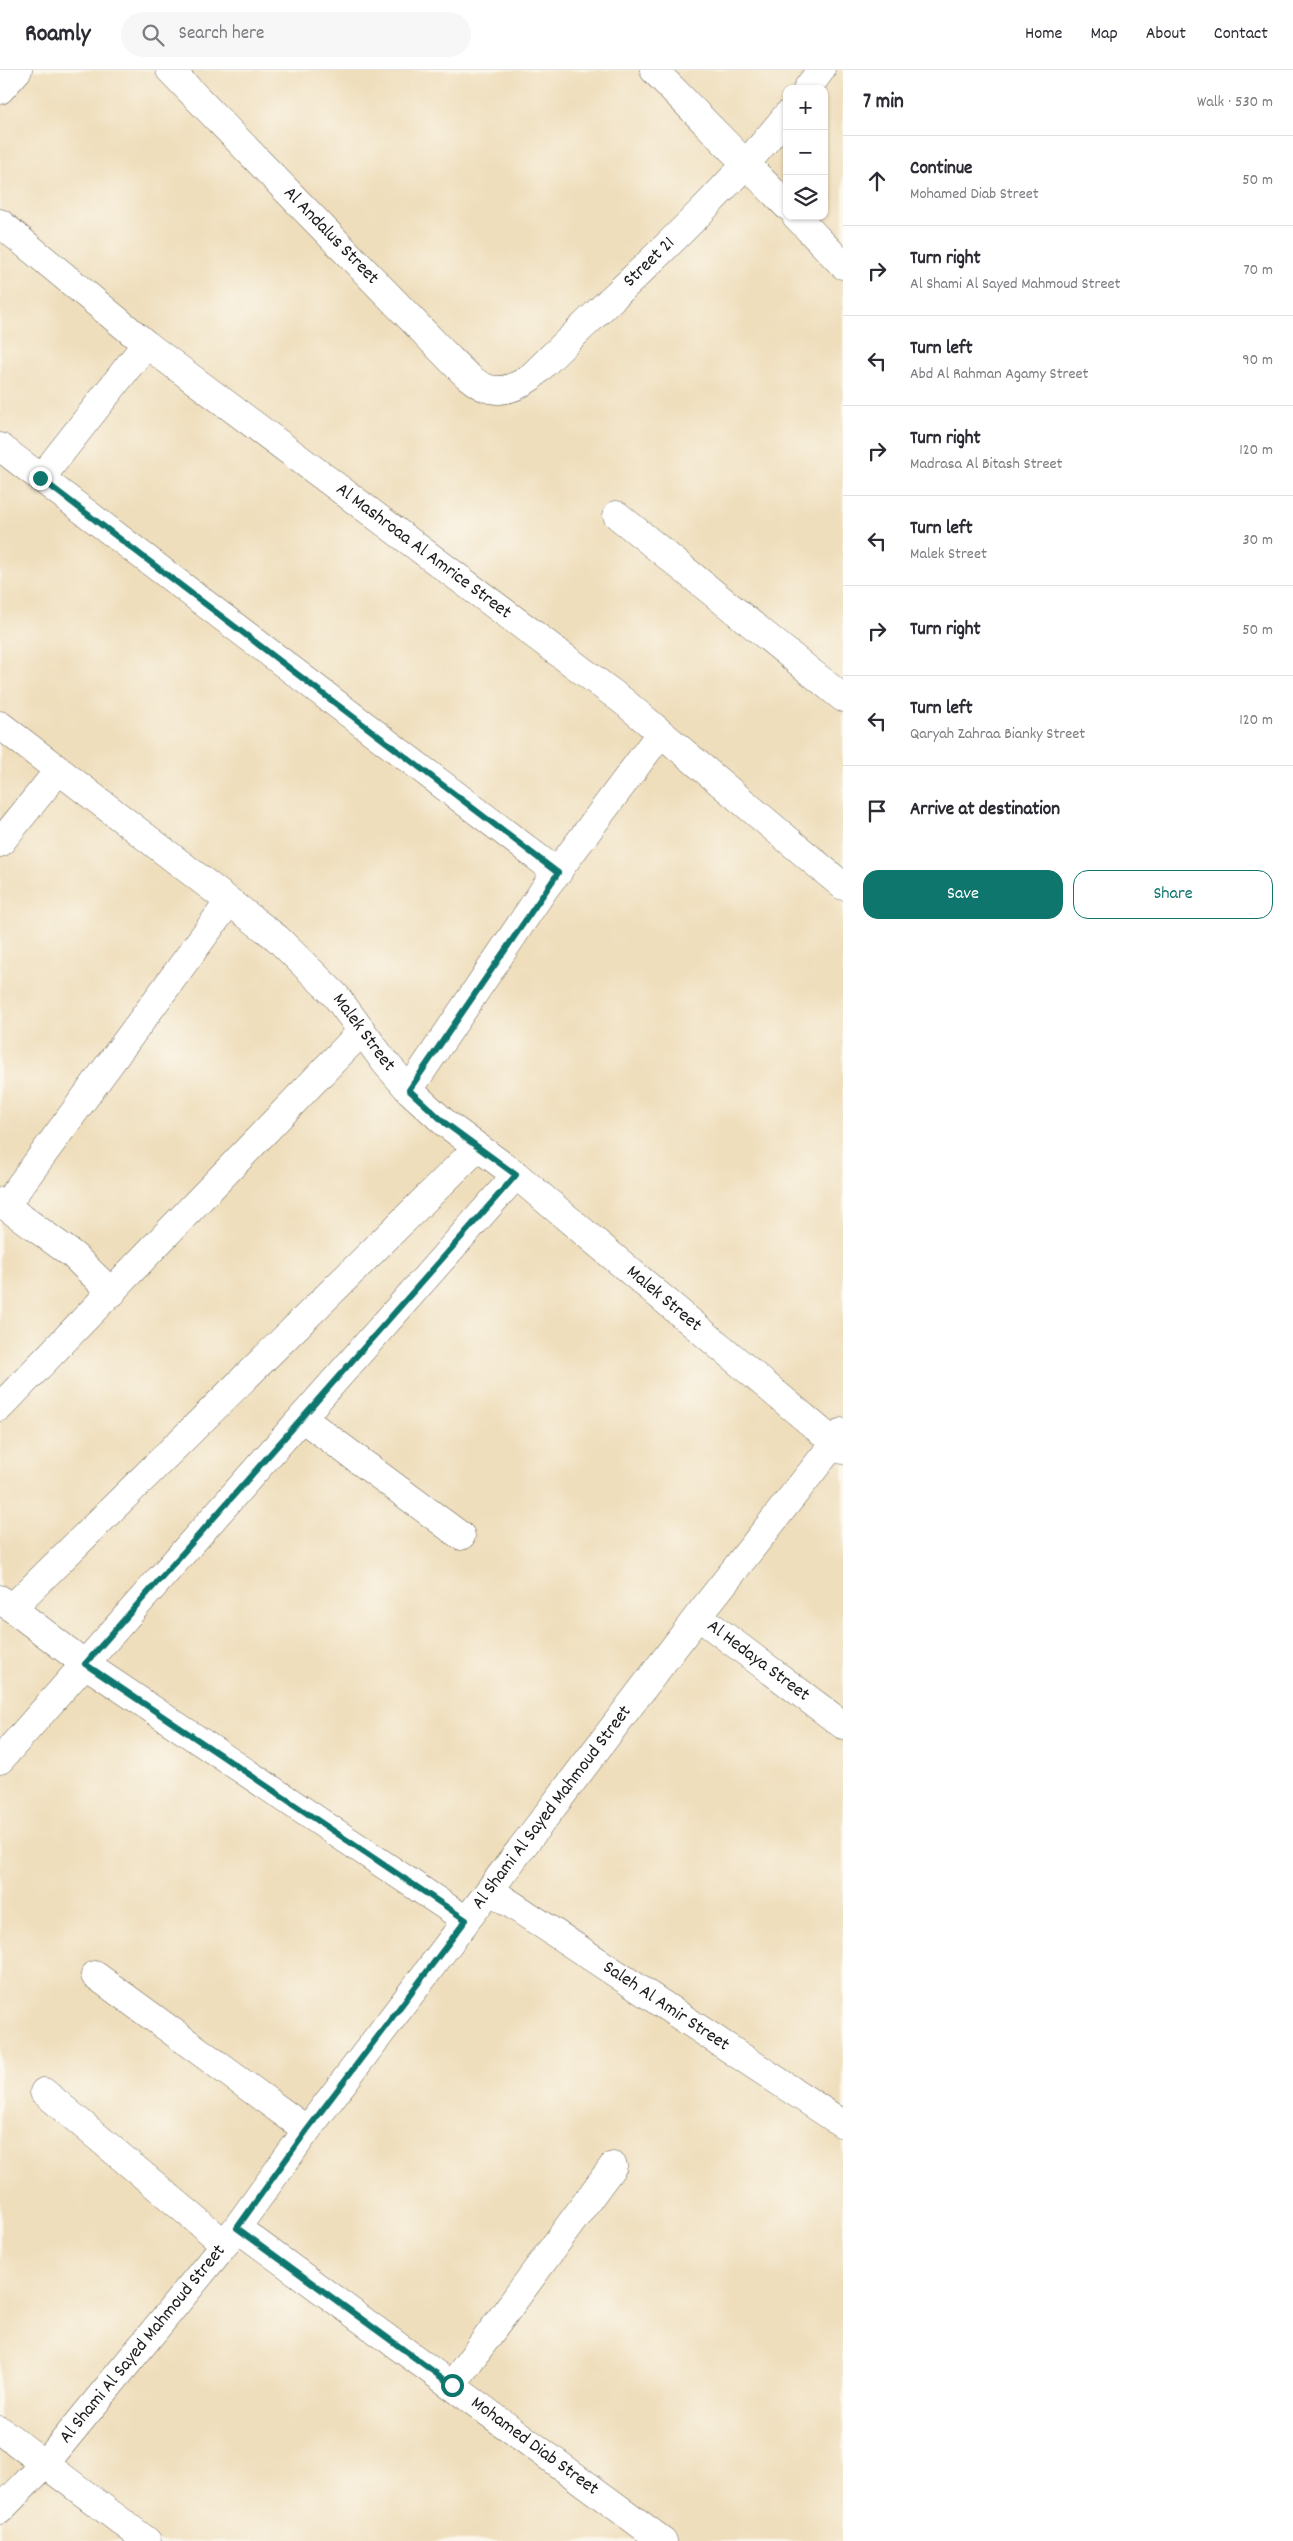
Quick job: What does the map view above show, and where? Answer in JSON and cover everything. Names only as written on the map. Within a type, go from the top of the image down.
[{"type":"street","points":[[0,90],[18,70]]},
{"type":"street","name":"Al Andalus Street","points":[[170,70],[466,375],[487,389],[498,392]]},
{"type":"street","points":[[654,70],[783,202]]},
{"type":"street","points":[[810,85],[822,70]]},
{"type":"street","name":"Street 21","points":[[498,392],[510,390],[531,377],[664,249],[746,164],[783,120]]},
{"type":"street","points":[[800,220],[843,265]]},
{"type":"street","name":"Al Mashroaa Al Amrice Street","points":[[0,223],[146,344],[623,700],[660,734],[843,886]]},
{"type":"street","points":[[40,478],[146,344]]},
{"type":"street","points":[[0,447],[558,873]]},
{"type":"street","points":[[617,515],[843,698]]},
{"type":"street","name":"Malek Street","points":[[0,725],[277,938],[336,996],[409,1090],[445,1123],[516,1175],[840,1441]]},
{"type":"street","points":[[409,1090],[558,873],[660,734]]},
{"type":"street","points":[[0,843],[58,771]]},
{"type":"street","points":[[112,1293],[72,1255],[2,1204],[228,902]]},
{"type":"street","points":[[0,1407],[112,1293],[362,1031]]},
{"type":"street","points":[[466,1920],[85,1664],[6,1604],[478,1146]]},
{"type":"street","points":[[0,1760],[516,1175]]},
{"type":"street","points":[[302,1418],[461,1536]]},
{"type":"street","name":"Al Shami Al Sayed Mahmoud Street","points":[[0,2510],[45,2464],[231,2236],[307,2130],[698,1616],[840,1441]]},
{"type":"street","name":"Al Hedaya Street","points":[[698,1616],[843,1725]]},
{"type":"street","name":"Saleh Al Amir Street","points":[[490,1890],[843,2124]]},
{"type":"street","points":[[95,1975],[307,2130]]},
{"type":"street","name":"Mohamed Diab Street","points":[[44,2092],[231,2236],[452,2385],[664,2541]]},
{"type":"street","points":[[452,2385],[613,2166]]},
{"type":"street","points":[[0,2430],[147,2541]]},
{"type":"route","points":[[40,478],[558,873],[545,888],[541,897],[409,1090],[445,1123],[516,1175],[85,1664],[466,1920],[307,2130],[237,2228],[452,2385]]}]
